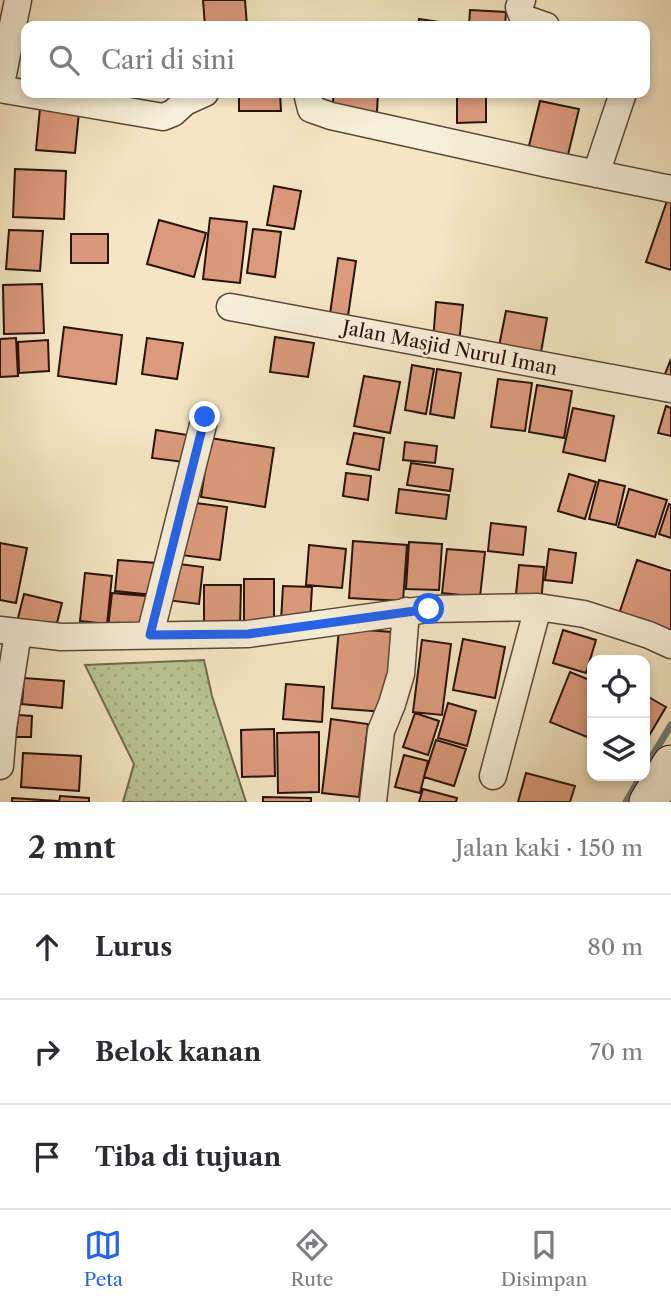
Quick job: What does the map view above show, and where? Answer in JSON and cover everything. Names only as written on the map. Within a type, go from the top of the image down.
[{"type":"main road","points":[[648,802],[671,764]]},
{"type":"street","points":[[18,0],[0,89],[21,93]]},
{"type":"street","points":[[522,0],[519,7],[523,18],[532,21]]},
{"type":"street","points":[[52,98],[163,117],[194,98]]},
{"type":"street","points":[[308,98],[311,109],[331,116],[671,188]]},
{"type":"street","points":[[596,174],[621,98]]},
{"type":"street","name":"Jalan Masjid Nurul Iman","points":[[230,307],[671,389]]},
{"type":"street","points":[[150,635],[205,417]]},
{"type":"street","points":[[493,776],[538,607]]},
{"type":"street","points":[[0,766],[9,631],[61,637],[248,634],[406,611],[538,607],[584,614],[671,645]]},
{"type":"street","points":[[373,802],[381,731],[401,674],[406,611]]},
{"type":"green space","points":[[204,660],[212,696],[246,802],[123,802],[134,764],[85,665]]},
{"type":"building","points":[[203,0],[245,0],[247,21],[205,21]]},
{"type":"building","points":[[470,10],[506,12],[505,21],[469,21]]},
{"type":"building","points":[[239,98],[280,98],[281,111],[239,111]]},
{"type":"building","points":[[333,98],[378,98],[377,112],[332,109]]},
{"type":"building","points":[[457,98],[486,98],[486,122],[457,123]]},
{"type":"building","points":[[540,101],[579,109],[566,163],[527,154]]},
{"type":"building","points":[[40,108],[79,112],[75,153],[36,150]]},
{"type":"building","points":[[15,169],[66,171],[64,219],[13,217]]},
{"type":"building","points":[[274,186],[301,191],[294,229],[267,225]]},
{"type":"building","points":[[668,198],[671,199],[671,270],[646,262]]},
{"type":"building","points":[[210,218],[247,222],[240,283],[203,279]]},
{"type":"building","points":[[159,220],[206,233],[194,277],[147,264]]},
{"type":"building","points":[[253,229],[281,232],[275,277],[247,273]]},
{"type":"building","points":[[9,230],[43,231],[40,271],[6,269]]},
{"type":"building","points":[[71,234],[108,234],[108,263],[71,263]]},
{"type":"building","points":[[338,258],[356,261],[348,316],[330,314]]},
{"type":"building","points":[[42,284],[44,333],[4,334],[3,285]]},
{"type":"building","points":[[436,302],[463,305],[459,343],[433,341]]},
{"type":"building","points":[[506,311],[547,318],[540,358],[498,351]]},
{"type":"building","points":[[64,327],[122,335],[116,384],[58,376]]},
{"type":"building","points":[[275,337],[314,343],[308,377],[270,372]]},
{"type":"building","points":[[16,338],[18,376],[0,377],[0,339]]},
{"type":"building","points":[[147,338],[183,343],[177,379],[142,374]]},
{"type":"building","points":[[48,340],[49,371],[19,373],[18,342]]},
{"type":"building","points":[[671,359],[671,382],[663,379]]},
{"type":"building","points":[[412,365],[434,369],[426,414],[405,410]]},
{"type":"building","points":[[437,369],[461,373],[454,418],[430,414]]},
{"type":"building","points":[[364,376],[400,382],[390,433],[354,426]]},
{"type":"building","points":[[498,379],[532,383],[525,431],[491,427]]},
{"type":"building","points":[[537,385],[572,391],[564,438],[529,432]]},
{"type":"building","points":[[666,406],[671,408],[671,436],[658,433]]},
{"type":"building","points":[[573,408],[614,416],[605,461],[563,452]]},
{"type":"building","points":[[156,430],[194,436],[191,463],[152,458]]},
{"type":"building","points":[[354,433],[384,438],[379,470],[347,464]]},
{"type":"building","points":[[210,438],[274,448],[265,507],[201,497]]},
{"type":"building","points":[[405,442],[437,446],[435,463],[403,460]]},
{"type":"building","points":[[411,463],[453,469],[450,491],[407,485]]},
{"type":"building","points":[[346,473],[371,476],[368,500],[343,496]]},
{"type":"building","points":[[569,474],[596,482],[585,519],[558,511]]},
{"type":"building","points":[[599,480],[625,486],[616,525],[589,519]]},
{"type":"building","points":[[399,489],[449,495],[446,519],[396,513]]},
{"type":"building","points":[[629,489],[667,500],[655,537],[618,527]]},
{"type":"building","points":[[188,502],[227,507],[220,560],[181,555]]},
{"type":"building","points":[[669,504],[671,505],[671,538],[659,534]]},
{"type":"building","points":[[491,523],[526,527],[523,555],[488,551]]},
{"type":"building","points":[[353,541],[407,545],[403,601],[349,598]]},
{"type":"building","points":[[409,542],[442,544],[439,590],[406,589]]},
{"type":"building","points":[[0,543],[27,548],[16,603],[0,600]]},
{"type":"building","points":[[309,545],[346,549],[342,588],[306,585]]},
{"type":"building","points":[[447,549],[485,552],[480,597],[442,593]]},
{"type":"building","points":[[549,549],[576,553],[572,583],[545,580]]},
{"type":"building","points":[[118,560],[157,563],[154,595],[115,591]]},
{"type":"building","points":[[637,560],[671,571],[671,635],[618,617]]},
{"type":"building","points":[[171,563],[203,567],[199,604],[166,600]]},
{"type":"building","points":[[519,565],[544,567],[541,605],[515,603]]},
{"type":"building","points":[[85,573],[112,576],[107,624],[80,621]]},
{"type":"building","points":[[244,579],[274,579],[274,625],[244,625]]},
{"type":"building","points":[[204,585],[241,585],[240,626],[204,626]]},
{"type":"building","points":[[283,586],[312,587],[310,622],[281,621]]},
{"type":"building","points":[[112,593],[146,596],[143,631],[108,628]]},
{"type":"building","points":[[24,594],[62,603],[55,631],[17,622]]},
{"type":"building","points":[[339,628],[392,632],[385,712],[332,708]]},
{"type":"building","points":[[563,630],[596,640],[591,655],[587,655],[586,673],[553,663]]},
{"type":"building","points":[[463,639],[505,647],[495,698],[453,690]]},
{"type":"building","points":[[422,640],[451,644],[442,715],[413,712]]},
{"type":"building","points":[[570,672],[587,679],[587,737],[550,722]]},
{"type":"building","points":[[24,678],[64,681],[62,708],[22,704]]},
{"type":"building","points":[[286,684],[324,687],[322,722],[283,719]]},
{"type":"building","points":[[650,698],[666,707],[650,734]]},
{"type":"building","points":[[448,703],[476,711],[467,746],[438,738]]},
{"type":"building","points":[[415,713],[439,721],[428,755],[403,747]]},
{"type":"building","points":[[18,715],[32,716],[31,737],[16,737]]},
{"type":"building","points":[[331,719],[368,724],[359,797],[322,793]]},
{"type":"building","points":[[274,729],[275,776],[242,777],[241,730]]},
{"type":"building","points":[[319,732],[319,792],[278,793],[277,733]]},
{"type":"building","points":[[436,740],[466,749],[454,786],[424,777]]},
{"type":"building","points":[[23,753],[81,756],[79,791],[21,787]]},
{"type":"building","points":[[404,755],[428,761],[420,793],[395,787]]},
{"type":"building","points":[[526,773],[575,786],[570,802],[518,802]]},
{"type":"building","points":[[423,789],[457,798],[456,802],[419,802]]},
{"type":"building","points":[[60,796],[89,798],[89,802],[59,802]]},
{"type":"building","points":[[263,797],[311,798],[311,802],[263,802]]},
{"type":"building","points":[[12,798],[57,801],[57,802],[12,802]]},
{"type":"waterway","points":[[650,760],[671,725]]},
{"type":"waterway","points":[[626,802],[638,781]]},
{"type":"route","points":[[205,417],[150,635],[248,634],[429,609]]}]
